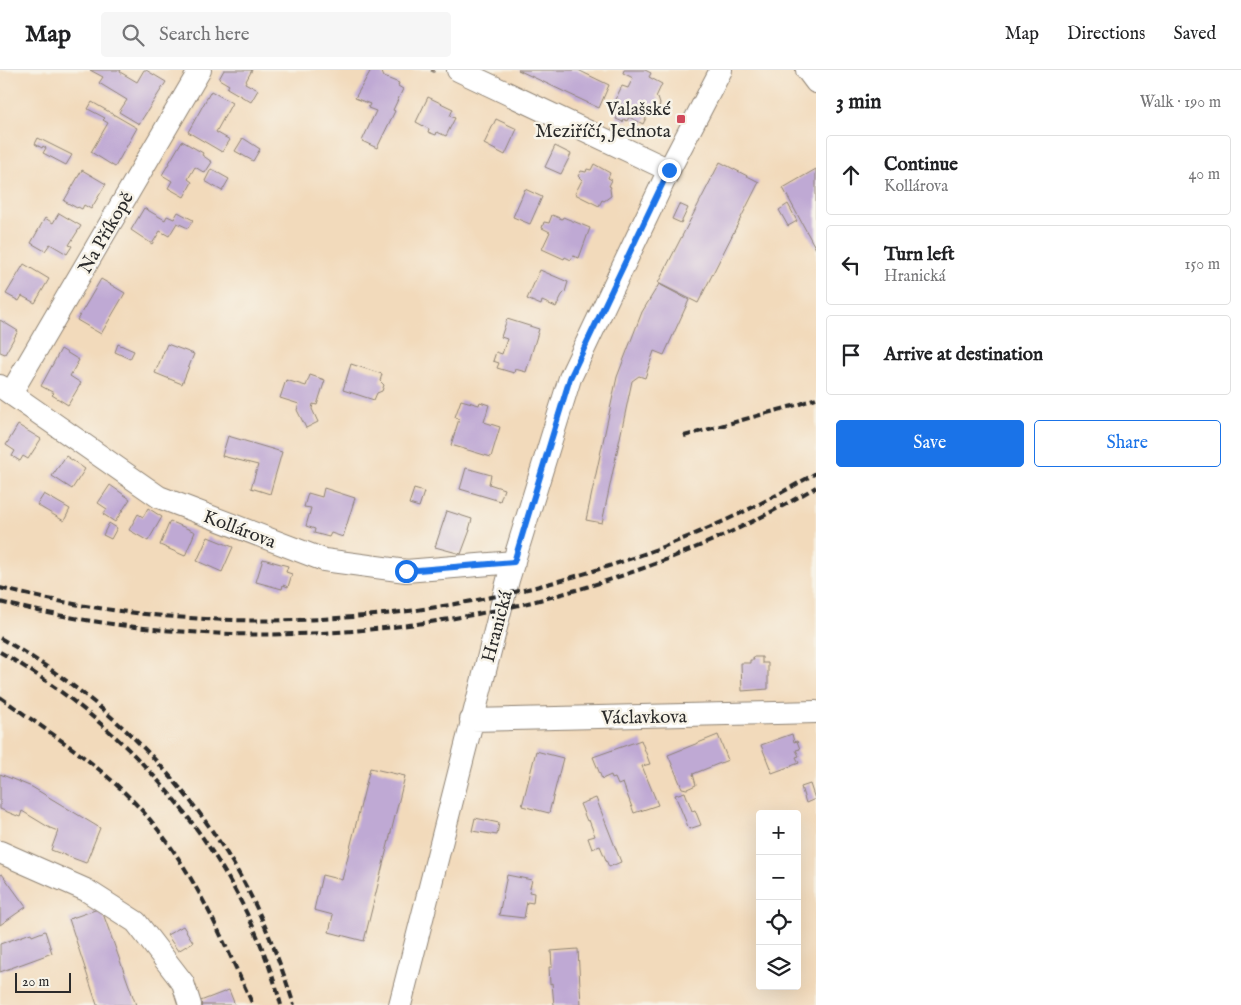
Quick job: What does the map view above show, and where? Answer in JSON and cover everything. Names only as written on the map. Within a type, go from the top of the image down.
[{"type":"street","name":"Na Příkopě","points":[[5,390],[200,70]]},
{"type":"street","name":"Hranická","points":[[400,1005],[471,720],[514,562],[570,378],[669,170],[721,70]]},
{"type":"street","points":[[807,70],[816,82]]},
{"type":"street","points":[[449,72],[669,170]]},
{"type":"street","name":"Kollárova","points":[[5,390],[159,497],[324,560],[406,571],[514,562]]},
{"type":"street","name":"Václavkova","points":[[471,720],[816,712]]},
{"type":"street","points":[[0,852],[86,890],[136,922],[183,983],[190,1005]]},
{"type":"path","points":[[431,70],[449,72]]},
{"type":"building","points":[[90,70],[121,70],[120,72],[137,82],[144,70],[146,70],[166,82],[139,124],[119,112],[127,100],[99,83],[103,77]]},
{"type":"building","points":[[224,70],[252,70],[245,83],[258,90],[251,102],[227,88],[229,85],[219,79]]},
{"type":"building","points":[[371,70],[381,70],[384,77],[399,83],[398,86],[403,89],[393,110],[395,111],[377,148],[362,141],[376,111],[368,108],[370,104],[355,98]]},
{"type":"building","points":[[518,70],[578,70],[609,85],[599,108]]},
{"type":"building","points":[[624,70],[645,70],[651,73],[649,77],[662,84],[656,97],[660,104],[658,109],[650,110],[643,124],[629,117],[627,121],[624,119],[623,122],[616,119],[618,116],[615,115],[621,103],[616,101],[618,94],[622,86],[628,88],[633,78],[623,73]]},
{"type":"building","points":[[211,91],[232,103],[216,132],[230,140],[222,152],[188,132]]},
{"type":"building","points":[[428,97],[453,109],[450,116],[455,118],[446,136],[437,132],[436,135],[428,132],[429,129],[416,122]]},
{"type":"building","points":[[92,102],[137,128],[115,167],[91,152],[108,123],[103,120],[105,118],[88,109]]},
{"type":"building","points":[[496,119],[517,129],[505,155],[484,144]]},
{"type":"building","points":[[38,138],[72,155],[66,165],[43,153],[46,148],[35,144]]},
{"type":"building","points":[[243,138],[260,149],[253,161],[235,151]]},
{"type":"building","points":[[182,141],[203,153],[202,155],[212,162],[205,173],[195,167],[188,179],[192,182],[184,197],[168,188],[172,181],[162,175]]},
{"type":"building","points":[[555,146],[571,154],[561,174],[545,167]]},
{"type":"building","points":[[720,162],[759,182],[698,303],[658,283]]},
{"type":"building","points":[[594,164],[610,173],[608,178],[612,180],[609,186],[611,187],[611,196],[604,201],[602,200],[599,206],[575,194],[582,180],[578,176],[581,171],[591,170]]},
{"type":"building","points":[[211,169],[229,179],[222,191],[205,181]]},
{"type":"building","points":[[816,169],[816,249],[783,188]]},
{"type":"building","points":[[82,170],[106,184],[91,209],[84,205],[82,209],[77,208],[64,201]]},
{"type":"building","points":[[525,189],[542,197],[530,224],[513,217]]},
{"type":"building","points":[[679,204],[688,208],[681,223],[672,219]]},
{"type":"building","points":[[788,204],[797,221],[788,226],[779,210]]},
{"type":"building","points":[[144,208],[165,220],[167,216],[174,219],[178,212],[193,220],[188,228],[177,223],[169,236],[160,231],[152,244],[131,230]]},
{"type":"building","points":[[59,213],[81,226],[69,245],[72,246],[67,254],[50,244],[45,251],[31,243],[45,218],[53,223]]},
{"type":"building","points":[[552,215],[562,219],[563,217],[590,228],[579,258],[573,256],[571,260],[565,257],[564,259],[542,249],[550,232],[542,228],[544,222],[549,223]]},
{"type":"building","points":[[24,264],[49,279],[35,303],[22,296],[19,301],[6,294]]},
{"type":"building","points":[[540,270],[568,282],[565,292],[556,307],[542,301],[541,305],[527,299]]},
{"type":"building","points":[[101,279],[125,293],[101,334],[77,320]]},
{"type":"building","points":[[659,284],[689,300],[664,355],[654,351],[645,378],[639,376],[632,381],[602,523],[586,520],[617,377],[642,312]]},
{"type":"building","points":[[507,319],[539,329],[526,372],[515,369],[514,373],[497,368],[499,363],[493,361],[496,352],[502,354],[507,339],[501,337]]},
{"type":"building","points":[[0,320],[18,331],[5,354],[0,352]]},
{"type":"building","points":[[118,344],[134,351],[130,359],[115,352]]},
{"type":"building","points":[[167,344],[194,354],[182,384],[155,373]]},
{"type":"building","points":[[61,349],[79,360],[70,376],[81,383],[68,405],[52,395],[54,393],[41,386]]},
{"type":"building","points":[[351,364],[382,374],[380,381],[384,385],[382,391],[377,393],[374,400],[343,390]]},
{"type":"building","points":[[310,375],[325,380],[317,405],[313,404],[312,409],[318,422],[306,428],[297,410],[299,404],[280,398],[286,380],[306,386]]},
{"type":"building","points":[[461,400],[479,405],[480,402],[489,405],[484,422],[500,427],[491,457],[451,445],[459,419],[455,417]]},
{"type":"building","points":[[18,425],[41,439],[28,459],[23,456],[20,461],[12,456],[15,451],[6,445]]},
{"type":"building","points":[[228,436],[282,452],[270,494],[251,488],[258,465],[222,456]]},
{"type":"building","points":[[66,456],[85,469],[72,489],[52,476]]},
{"type":"building","points":[[466,468],[491,475],[489,484],[504,489],[500,501],[460,489]]},
{"type":"building","points":[[110,485],[130,499],[115,522],[103,514],[107,509],[98,503]]},
{"type":"building","points":[[324,488],[355,498],[343,537],[331,533],[329,537],[314,533],[315,529],[306,526],[311,508],[304,507],[308,493],[322,497]]},
{"type":"building","points":[[414,489],[424,492],[419,507],[409,504]]},
{"type":"building","points":[[44,494],[70,509],[64,521],[37,505]]},
{"type":"building","points":[[148,508],[162,517],[148,541],[129,530],[138,514],[143,517]]},
{"type":"building","points":[[447,511],[472,519],[461,554],[435,547]]},
{"type":"building","points":[[170,521],[195,532],[185,556],[160,545]]},
{"type":"building","points":[[109,523],[117,528],[111,539],[103,535]]},
{"type":"building","points":[[208,537],[233,547],[222,572],[197,561]]},
{"type":"building","points":[[263,559],[288,566],[286,572],[292,574],[288,587],[283,585],[282,589],[256,582]]},
{"type":"building","points":[[753,657],[762,657],[762,663],[768,663],[768,689],[742,691],[741,663],[750,663],[750,660],[754,660]]},
{"type":"building","points":[[792,734],[794,742],[797,741],[800,749],[796,750],[799,756],[796,757],[799,763],[772,773],[761,745]]},
{"type":"building","points":[[718,735],[728,760],[693,774],[696,785],[687,789],[682,788],[668,755]]},
{"type":"building","points":[[641,740],[650,764],[642,766],[658,805],[634,813],[623,783],[618,785],[615,778],[612,779],[611,775],[602,779],[593,757]]},
{"type":"building","points":[[536,751],[563,758],[549,813],[522,806]]},
{"type":"building","points":[[370,768],[405,776],[364,941],[329,932],[333,915],[314,910],[322,875],[342,880]]},
{"type":"building","points":[[0,774],[32,787],[100,828],[86,863],[51,850],[58,831],[22,811],[20,817],[0,809]]},
{"type":"building","points":[[810,784],[815,799],[806,803],[801,787]]},
{"type":"building","points":[[685,792],[692,811],[695,810],[701,825],[689,829],[675,795]]},
{"type":"building","points":[[596,798],[621,862],[609,867],[600,846],[592,849],[588,838],[595,836],[580,804]]},
{"type":"building","points":[[475,818],[499,823],[497,835],[472,831]]},
{"type":"building","points":[[2,874],[26,907],[0,925],[0,875]]},
{"type":"building","points":[[507,875],[532,880],[529,892],[534,893],[533,903],[527,902],[524,918],[499,915]]},
{"type":"building","points":[[101,908],[136,1005],[97,1005],[69,919]]},
{"type":"building","points":[[183,926],[193,942],[178,951],[167,935]]},
{"type":"building","points":[[45,931],[52,953],[0,972],[0,944],[31,933],[32,936]]},
{"type":"building","points":[[578,949],[581,1005],[554,1005],[549,967],[552,967],[551,951]]},
{"type":"building","points":[[229,990],[235,1005],[199,1005],[198,1002]]},
{"type":"railway","points":[[684,436],[816,398]]},
{"type":"railway","points":[[0,588],[103,609],[208,619],[314,619],[419,610],[523,590],[625,561],[723,522],[816,473]]},
{"type":"railway","points":[[0,602],[103,623],[208,633],[314,633],[419,624],[523,604],[625,575],[723,536],[816,487]]},
{"type":"railway","points":[[0,638],[37,660],[106,712],[138,742],[195,807],[220,842],[250,894],[271,941],[294,1005]]},
{"type":"railway","points":[[0,652],[49,683],[94,718],[137,758],[175,801],[210,848],[239,898],[263,950],[281,1005]]},
{"type":"railway","points":[[0,697],[99,769],[150,820],[185,869],[200,895],[253,1005]]},
{"type":"place","name":"Valašské Meziříčí, Jednota","points":[[681,119]]},
{"type":"route","points":[[406,571],[514,562],[570,378],[669,170]]}]
